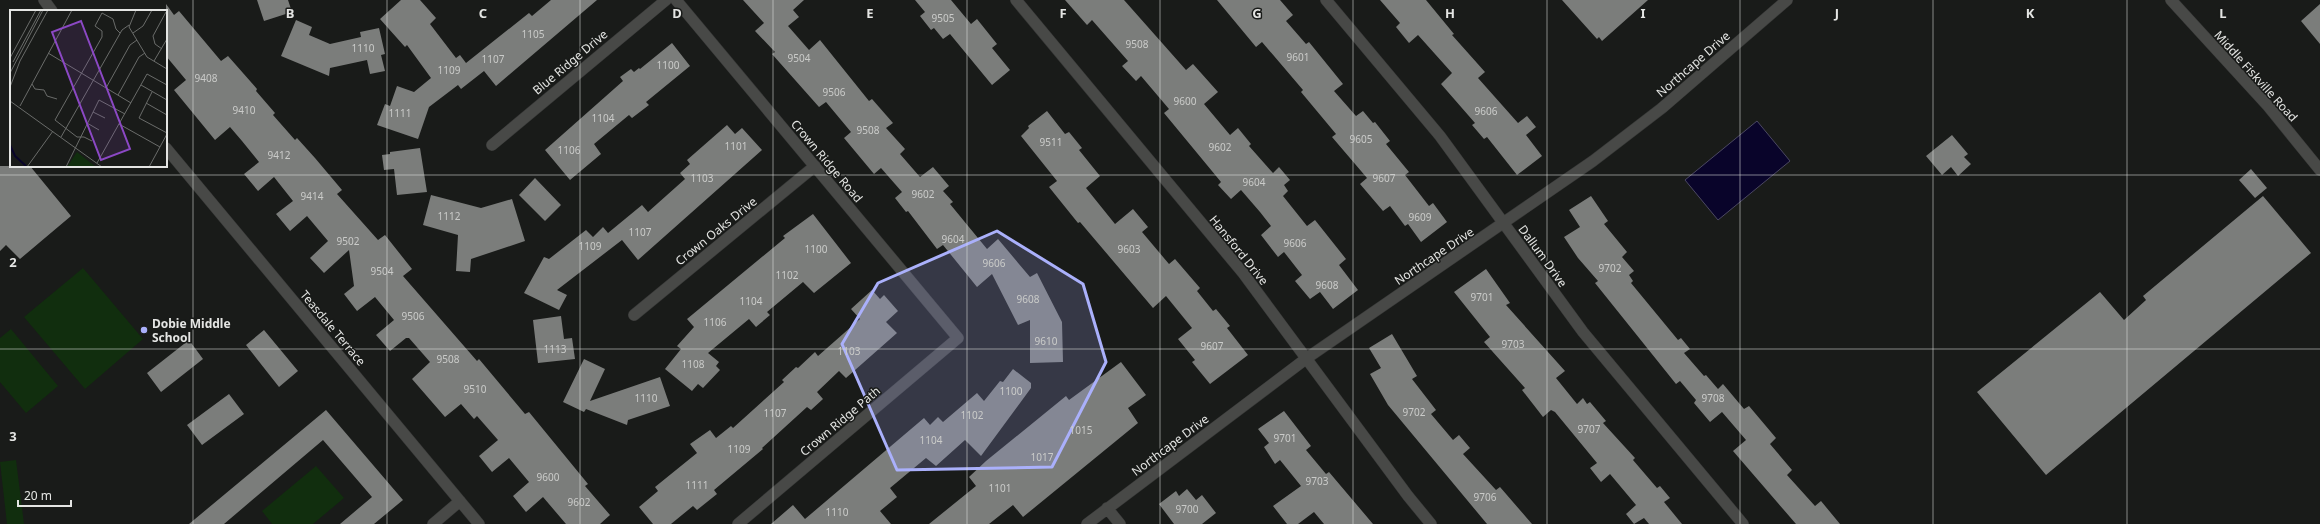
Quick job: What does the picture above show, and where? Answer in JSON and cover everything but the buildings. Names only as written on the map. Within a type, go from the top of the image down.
[{"type":"street","points":[[44,0],[51,10]]},
{"type":"street","name":"Blue Ridge Drive","points":[[492,145],[666,0]]},
{"type":"street","name":"Crown Ridge Road","points":[[676,0],[958,338]]},
{"type":"street","name":"Hansford Drive","points":[[1016,0],[1242,273],[1307,358],[1408,496],[1432,524]]},
{"type":"street","name":"Dallum Drive","points":[[1326,0],[1440,136],[1583,332],[1743,524]]},
{"type":"street","name":"Northcape Drive","points":[[1088,524],[1107,508],[1307,358],[1504,224],[1593,161],[1662,108],[1787,0]]},
{"type":"street","name":"Middle Fiskville Road","points":[[2171,0],[2268,106],[2320,170]]},
{"type":"street","name":"Teasdale Terrace","points":[[167,149],[479,524]]},
{"type":"street","name":"Crown Oaks Drive","points":[[634,315],[815,166]]},
{"type":"street","name":"Crown Ridge Path","points":[[738,524],[958,338]]},
{"type":"street","points":[[433,524],[460,501]]},
{"type":"street","points":[[1107,508],[1120,524]]},
{"type":"highlighted area","points":[[997,231],[1083,284],[1106,362],[1052,467],[897,470],[842,344],[878,283]]},
{"type":"green space","points":[[83,268],[143,339],[85,389],[24,317]]},
{"type":"green space","points":[[11,329],[58,386],[26,413],[0,382],[0,338]]},
{"type":"green space","points":[[16,460],[24,524],[7,524],[0,462]]},
{"type":"green space","points":[[316,466],[344,498],[313,524],[272,524],[262,511]]},
{"type":"shaded area","points":[[1757,121],[1790,161],[1718,220],[1685,180]]},
{"type":"place","name":"Dobie Middle School","points":[[144,330]]}]
